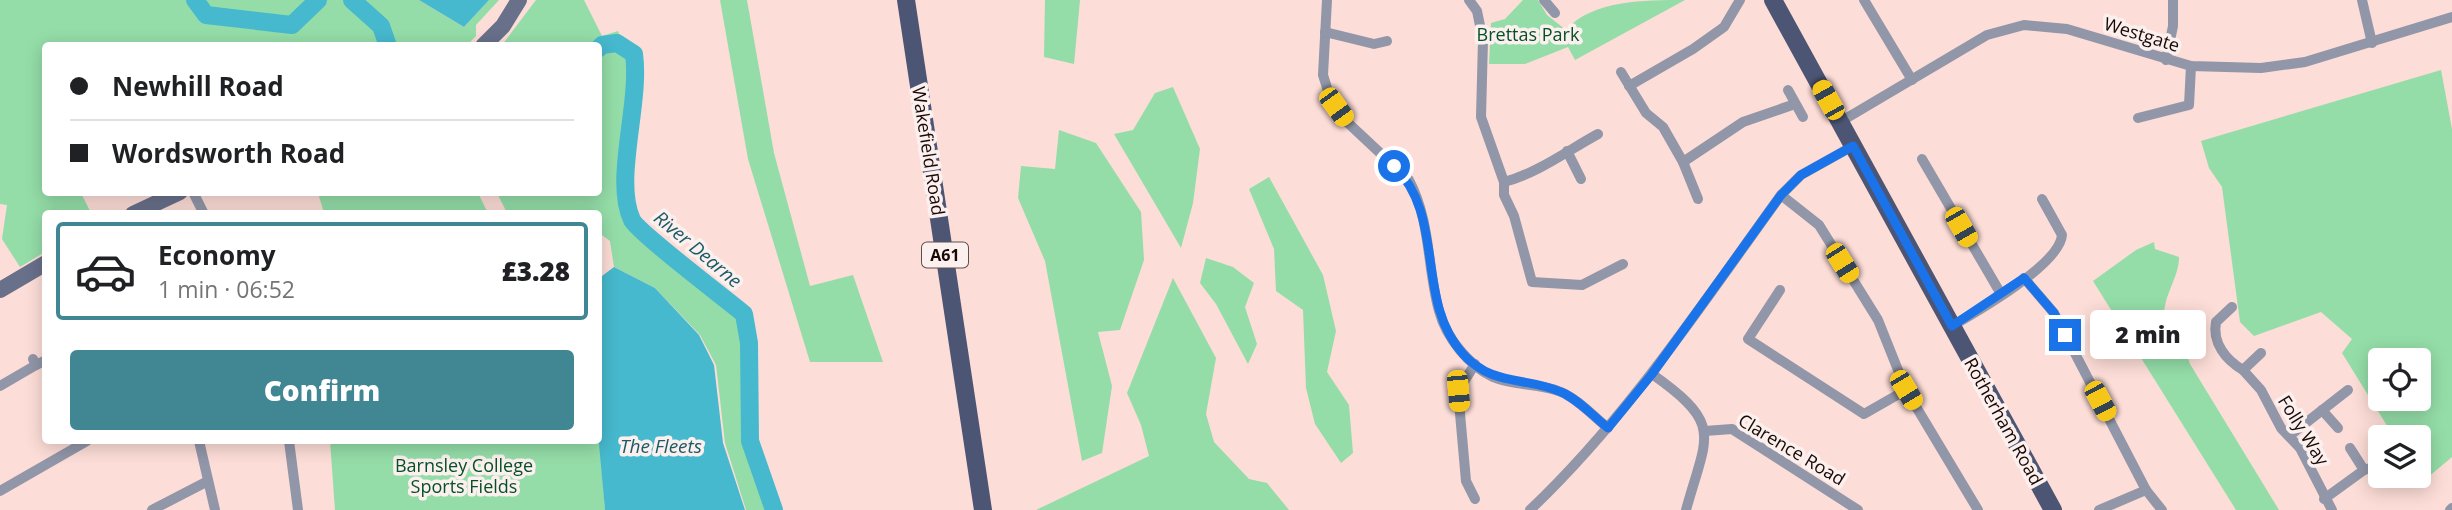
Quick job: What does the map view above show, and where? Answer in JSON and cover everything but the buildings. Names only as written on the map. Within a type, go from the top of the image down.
[{"type":"main road","name":"Wakefield Road","points":[[906,0],[983,510]]},
{"type":"main road","name":"Rotherham Road","points":[[1773,0],[2053,510]]},
{"type":"street","points":[[487,42],[503,26],[519,0]]},
{"type":"street","points":[[1327,0],[1323,75],[1328,91],[1347,122],[1409,180],[1413,188],[1426,231],[1439,312],[1449,335],[1475,364],[1493,377],[1562,392],[1608,428]]},
{"type":"street","points":[[1469,0],[1476,11],[1483,40],[1481,117],[1504,182],[1504,195],[1514,216],[1532,282],[1582,285],[1623,264]]},
{"type":"street","points":[[1544,0],[1555,13]]},
{"type":"street","points":[[1629,86],[1693,49],[1724,27],[1741,0]]},
{"type":"street","points":[[1864,0],[1912,80]]},
{"type":"street","points":[[2166,60],[2173,26],[2173,0]]},
{"type":"street","points":[[2362,0],[2372,43]]},
{"type":"street","name":"Westgate","points":[[1840,121],[1987,35],[2024,25],[2067,29],[2191,66],[2261,68],[2305,62],[2452,17]]},
{"type":"street","points":[[1325,32],[1374,44],[1387,41]]},
{"type":"street","points":[[2138,118],[2189,105],[2191,66]]},
{"type":"street","points":[[1621,72],[1646,113],[1663,127],[1683,162],[1698,199]]},
{"type":"street","points":[[1788,90],[1803,117]]},
{"type":"street","points":[[1683,162],[1743,121],[1796,104]]},
{"type":"street","points":[[1504,182],[1530,176],[1598,134]]},
{"type":"street","points":[[1530,510],[1608,428],[1652,374],[1781,195],[1801,175],[1853,146]]},
{"type":"street","points":[[1567,151],[1581,179]]},
{"type":"street","points":[[1922,159],[2001,295]]},
{"type":"street","points":[[1781,195],[1819,225],[1878,320],[1906,390],[1978,510]]},
{"type":"street","points":[[142,210],[171,196]]},
{"type":"street","points":[[1952,326],[2001,295],[2057,251],[2062,234],[2042,199]]},
{"type":"street","points":[[0,290],[42,264]]},
{"type":"street","points":[[2024,278],[2054,313],[2146,490],[2162,510]]},
{"type":"street","points":[[1780,290],[1748,339],[1864,414],[1906,390]]},
{"type":"street","name":"Folly Way","points":[[2232,307],[2212,320],[2218,344],[2230,363],[2243,370],[2261,390],[2269,411],[2300,448],[2332,510]]},
{"type":"street","points":[[2243,370],[2261,353]]},
{"type":"street","points":[[0,386],[38,361]]},
{"type":"street","points":[[1475,364],[1458,391],[1466,481],[1475,493]]},
{"type":"street","points":[[1652,374],[1693,406],[1705,431],[1704,446],[1686,510]]},
{"type":"street","points":[[2290,436],[2348,390]]},
{"type":"street","points":[[2322,410],[2338,428]]},
{"type":"street","name":"Clarence Road","points":[[1705,431],[1732,429],[1858,510]]},
{"type":"street","points":[[0,491],[82,444]]},
{"type":"street","points":[[200,444],[215,510]]},
{"type":"street","points":[[289,444],[298,510]]},
{"type":"street","points":[[2350,448],[2364,470]]},
{"type":"street","points":[[2324,499],[2368,469]]},
{"type":"street","points":[[152,510],[208,481]]},
{"type":"street","points":[[2099,510],[2146,490]]},
{"type":"green space","points":[[0,0],[419,0],[464,27],[489,0],[499,0],[476,25],[476,36],[470,42],[42,42],[42,196],[82,196],[90,210],[42,210],[42,254],[20,267],[2,239],[7,205],[0,204]]},
{"type":"green space","points":[[536,0],[584,0],[602,36],[618,31],[631,67],[627,223],[744,314],[749,343],[750,441],[778,510],[746,510],[725,443],[716,365],[700,335],[655,288],[614,267],[610,241],[602,235],[602,210],[506,210],[498,196],[602,196],[602,42],[504,42]]},
{"type":"green space","points":[[720,0],[747,0],[774,153],[810,286],[853,275],[883,362],[810,362],[748,159]]},
{"type":"green space","points":[[1045,0],[1080,0],[1074,64],[1044,57]]},
{"type":"green space","name":"Brettas Park","points":[[1523,0],[1538,0],[1547,15],[1566,30],[1577,20],[1605,7],[1653,0],[1685,0],[1575,60],[1568,47],[1525,64],[1489,64],[1491,23],[1505,19]]},
{"type":"green space","points":[[2441,70],[2452,129],[2452,457],[2431,475],[2431,425],[2387,425],[2378,411],[2431,411],[2431,348],[2368,348],[2368,395],[2342,353],[2352,339],[2321,312],[2254,336],[2240,322],[2222,187],[2209,168],[2201,141]]},
{"type":"green space","points":[[1173,87],[1200,149],[1193,203],[1181,248],[1114,134],[1133,130],[1155,93]]},
{"type":"green space","points":[[1059,130],[1096,143],[1141,212],[1144,260],[1120,330],[1098,332],[1112,386],[1102,453],[1082,461],[1045,261],[1018,198],[1021,166],[1055,169]]},
{"type":"green space","points":[[1269,177],[1323,275],[1336,331],[1327,372],[1349,405],[1353,453],[1341,463],[1315,424],[1306,388],[1303,310],[1276,291],[1274,249],[1249,189]]},
{"type":"green space","points":[[319,196],[480,196],[486,210],[323,210]]},
{"type":"green space","points":[[2154,242],[2155,249],[2179,257],[2165,305],[2167,328],[2185,352],[2279,510],[2236,510],[2093,281],[2136,250]]},
{"type":"green space","points":[[1206,258],[1233,267],[1254,283],[1245,307],[1257,344],[1248,364],[1216,304],[1200,283]]},
{"type":"green space","points":[[1173,278],[1216,358],[1206,414],[1214,442],[1249,479],[1267,483],[1289,510],[1036,510],[1149,456],[1141,425],[1127,393]]},
{"type":"green space","name":"Barnsley College Sports Fields","points":[[330,444],[600,444],[605,510],[335,510]]},
{"type":"water","points":[[419,0],[489,0],[464,27]]},
{"type":"water","name":"The Fleets","points":[[614,267],[655,288],[699,335],[714,365],[723,443],[745,510],[605,510],[599,444],[602,444],[602,276]]},
{"type":"waterway","name":"River Dearne","points":[[195,0],[206,15],[292,25],[318,0]]},
{"type":"waterway","name":"River Dearne","points":[[352,0],[381,26],[387,42]]},
{"type":"waterway","name":"River Dearne","points":[[602,45],[617,43],[634,54],[634,95],[625,184],[632,220],[666,252],[744,314],[749,343],[750,441],[774,510]]},
{"type":"route","points":[[1394,166],[1409,180],[1413,188],[1426,231],[1439,312],[1449,335],[1463,354],[1493,377],[1562,392],[1608,428],[1652,374],[1781,195],[1801,175],[1853,146],[1952,326],[2024,278],[2054,313],[2065,335]]}]
